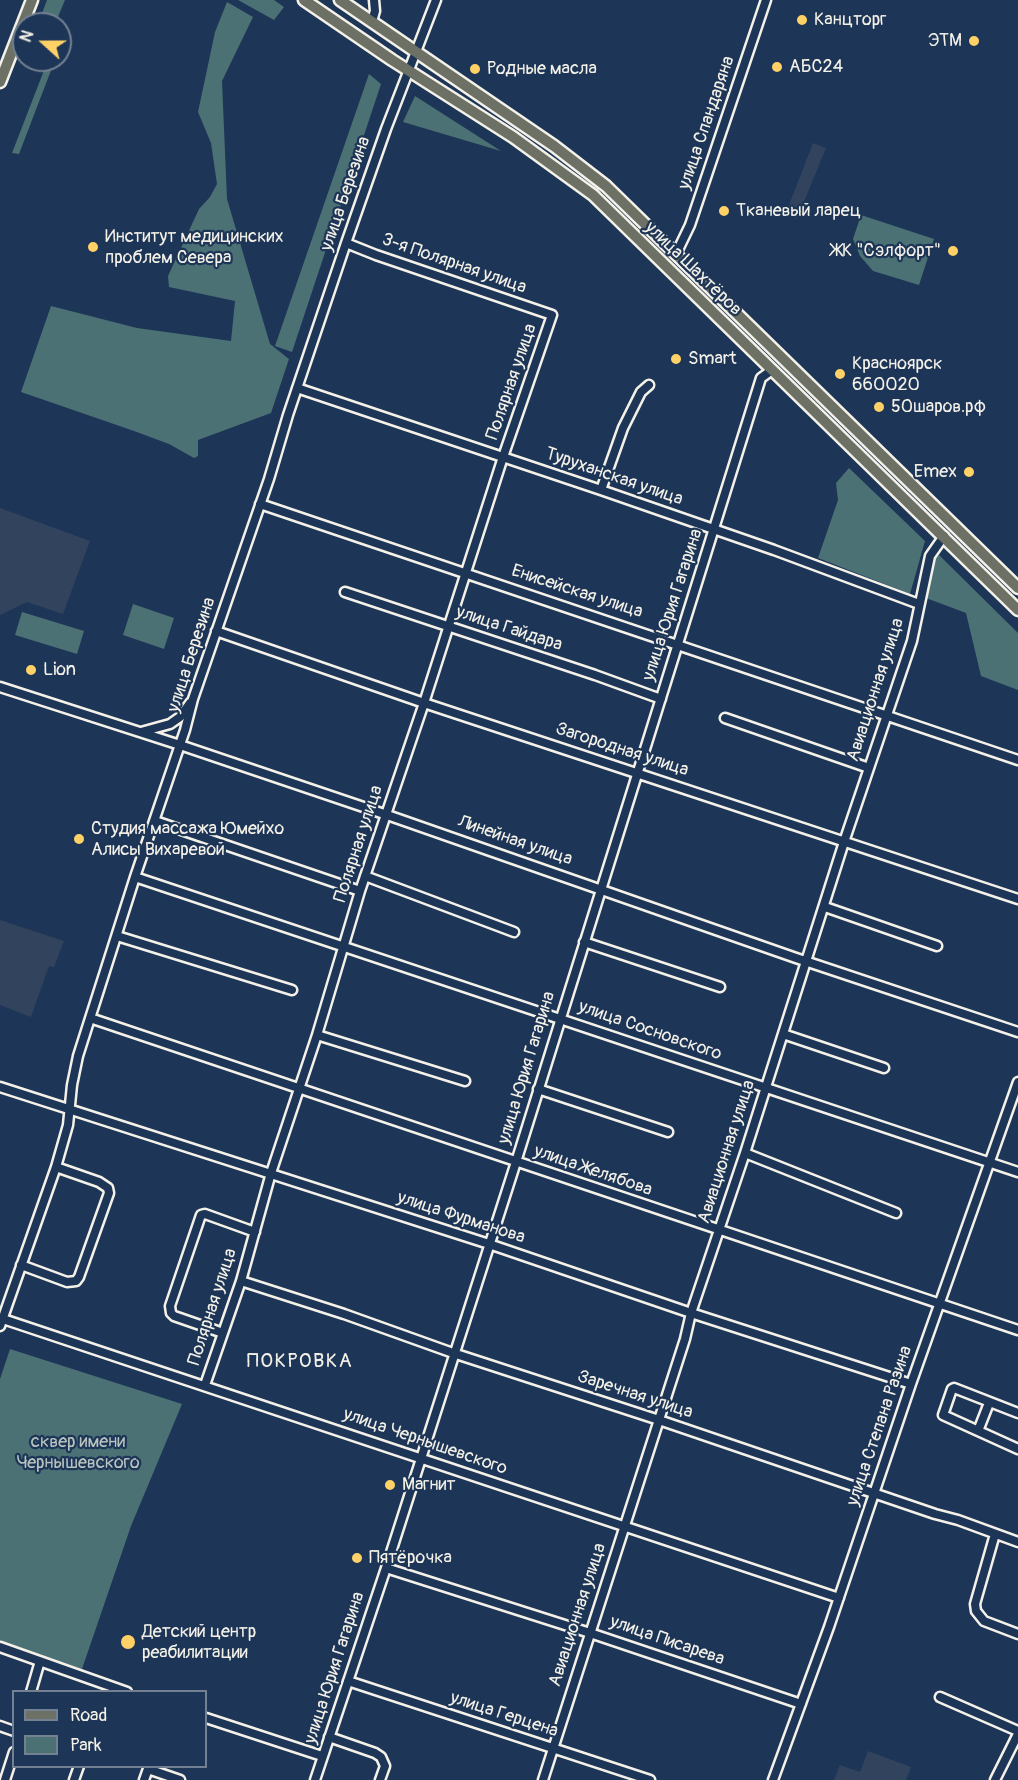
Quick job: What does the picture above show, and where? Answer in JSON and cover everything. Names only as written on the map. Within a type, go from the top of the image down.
[{"type":"main road","points":[[0,82],[32,0]]},
{"type":"main road","name":"улица Шахтёров","points":[[304,0],[522,143],[592,195],[1018,610]]},
{"type":"main road","name":"улица Шахтёров","points":[[340,0],[554,146],[606,186],[1018,588]]},
{"type":"street","points":[[372,21],[375,11],[374,0]]},
{"type":"street","name":"улица Березина","points":[[1,1321],[56,1167],[71,1108],[74,1076],[90,1018],[193,699],[346,243],[408,70],[436,0]]},
{"type":"street","name":"улица Спандаряна","points":[[676,254],[690,225],[766,0]]},
{"type":"street","name":"3-я Полярная улица","points":[[346,243],[552,315]]},
{"type":"street","name":"Полярная улица","points":[[205,1385],[241,1281],[271,1173],[317,1035],[360,891],[552,315]]},
{"type":"street","name":"улица Юрия Гагарина","points":[[315,1780],[386,1568],[516,1162],[761,378],[772,370]]},
{"type":"street","points":[[601,490],[623,429],[641,392],[649,385]]},
{"type":"street","name":"Туруханская улица","points":[[297,388],[601,490],[919,604]]},
{"type":"street","name":"Енисейская улица","points":[[260,504],[1018,760]]},
{"type":"street","name":"Авиационная улица","points":[[543,1780],[685,1339],[691,1313],[825,907],[844,842],[912,641],[930,556],[944,536]]},
{"type":"street","name":"улица Гайдара","points":[[345,592],[661,699]]},
{"type":"street","name":"Загородная улица","points":[[216,632],[1018,899]]},
{"type":"street","name":"Линейная улица","points":[[0,687],[386,814],[807,962],[1018,1032]]},
{"type":"street","points":[[141,732],[170,724],[180,717],[193,699]]},
{"type":"street","points":[[725,718],[869,768]]},
{"type":"street","points":[[155,820],[360,891]]},
{"type":"street","points":[[365,876],[514,932]]},
{"type":"street","name":"улица Сосновского","points":[[135,878],[1018,1172]]},
{"type":"street","points":[[825,907],[937,946]]},
{"type":"street","points":[[117,936],[292,990]]},
{"type":"street","points":[[584,942],[720,987]]},
{"type":"street","name":"улица Желябова","points":[[90,1018],[1018,1330]]},
{"type":"street","points":[[783,1034],[884,1068]]},
{"type":"street","points":[[317,1035],[465,1081]]},
{"type":"street","name":"улица Степана Разина","points":[[773,1780],[839,1598],[939,1303],[1018,1082]]},
{"type":"street","name":"улица Фурманова","points":[[0,1087],[489,1244],[691,1313],[911,1384]]},
{"type":"street","points":[[538,1089],[668,1132]]},
{"type":"street","points":[[745,1153],[896,1213]]},
{"type":"street","points":[[21,1265],[67,1282],[76,1281],[79,1277],[109,1193],[108,1188],[99,1182],[56,1167]]},
{"type":"street","points":[[223,1333],[174,1316],[170,1306],[201,1215],[205,1214],[255,1232]]},
{"type":"street","name":"Заречная улица","points":[[241,1281],[1018,1542]]},
{"type":"street","name":"улица Чернышевского","points":[[1,1321],[205,1385],[839,1598]]},
{"type":"street","points":[[1018,1413],[954,1388],[943,1411],[945,1417],[1018,1449]]},
{"type":"street","points":[[978,1431],[989,1403]]},
{"type":"street","points":[[995,1534],[975,1604],[979,1616],[984,1621],[1018,1634]]},
{"type":"street","name":"улица Писарева","points":[[386,1568],[801,1704]]},
{"type":"street","points":[[0,1647],[105,1688]]},
{"type":"street","points":[[32,1690],[40,1661]]},
{"type":"street","name":"улица Герцена","points":[[348,1680],[650,1780]]},
{"type":"street","points":[[940,1697],[1018,1732],[995,1780]]},
{"type":"street","points":[[207,1718],[322,1756]]},
{"type":"street","points":[[329,1737],[381,1757],[385,1766],[380,1780]]},
{"type":"street","points":[[5,1780],[12,1758]]},
{"type":"street","points":[[144,1780],[149,1768],[180,1780]]},
{"type":"shaded area","points":[[813,143],[826,148],[797,219],[785,215]]},
{"type":"shaded area","points":[[0,508],[90,541],[63,614],[27,602],[0,615]]},
{"type":"shaded area","points":[[0,920],[64,941],[54,967],[49,966],[31,1017],[0,1005]]},
{"type":"shaded area","points":[[868,1751],[911,1767],[906,1780],[834,1780],[840,1765],[860,1772]]},
{"type":"green space","points":[[47,0],[65,0],[60,12],[42,12]]},
{"type":"green space","points":[[238,0],[274,0],[284,7],[274,20]]},
{"type":"green space","points":[[227,2],[253,17],[222,81],[227,199],[270,344],[289,359],[271,413],[198,440],[198,456],[194,458],[169,444],[21,392],[51,306],[137,328],[231,341],[235,301],[169,287],[168,276],[199,209],[210,197],[217,184],[211,143],[198,112],[215,32]]},
{"type":"green space","points":[[43,72],[50,72],[19,154],[12,153]]},
{"type":"green space","points":[[369,74],[381,84],[292,352],[275,346]]},
{"type":"green space","points":[[415,96],[501,151],[403,122]]},
{"type":"green space","points":[[861,215],[934,239],[919,285],[873,271],[860,256],[853,239]]},
{"type":"green space","points":[[849,468],[925,541],[910,594],[818,558],[838,500],[836,483]]},
{"type":"green space","points":[[939,555],[1018,633],[1018,690],[981,676],[966,613],[926,598],[934,561]]},
{"type":"green space","points":[[133,604],[174,618],[164,649],[123,635]]},
{"type":"green space","points":[[22,612],[84,631],[77,654],[15,635]]},
{"type":"green space","name":"сквер имени Чернышевского","points":[[10,1349],[182,1404],[131,1526],[82,1669],[0,1642],[0,1379]]},
{"type":"place","name":"Канцторг","points":[[802,20]]},
{"type":"place","name":"ЭТМ","points":[[974,41]]},
{"type":"place","name":"АБС24","points":[[777,67]]},
{"type":"place","name":"Родные масла","points":[[475,69]]},
{"type":"place","name":"Тканевый ларец","points":[[724,211]]},
{"type":"place","name":"Институт медицинских проблем Севера","points":[[93,247]]},
{"type":"place","name":"ЖК \"Сэлфорт\"","points":[[953,251]]},
{"type":"place","name":"Smart","points":[[676,359]]},
{"type":"place","name":"Красноярск 660020","points":[[840,374]]},
{"type":"place","name":"50шаров.рф","points":[[879,407]]},
{"type":"place","name":"Emex","points":[[969,472]]},
{"type":"place","name":"Lion","points":[[31,670]]},
{"type":"place","name":"Студия массажа Юмейхо Алисы Вихаревой","points":[[79,839]]},
{"type":"place","name":"Магнит","points":[[390,1485]]},
{"type":"place","name":"Пятёрочка","points":[[357,1558]]},
{"type":"place","name":"Детский центр реабилитации","points":[[128,1642]]},
{"type":"district","name":"ПОКРОВКА","points":[[300,1362]]}]
